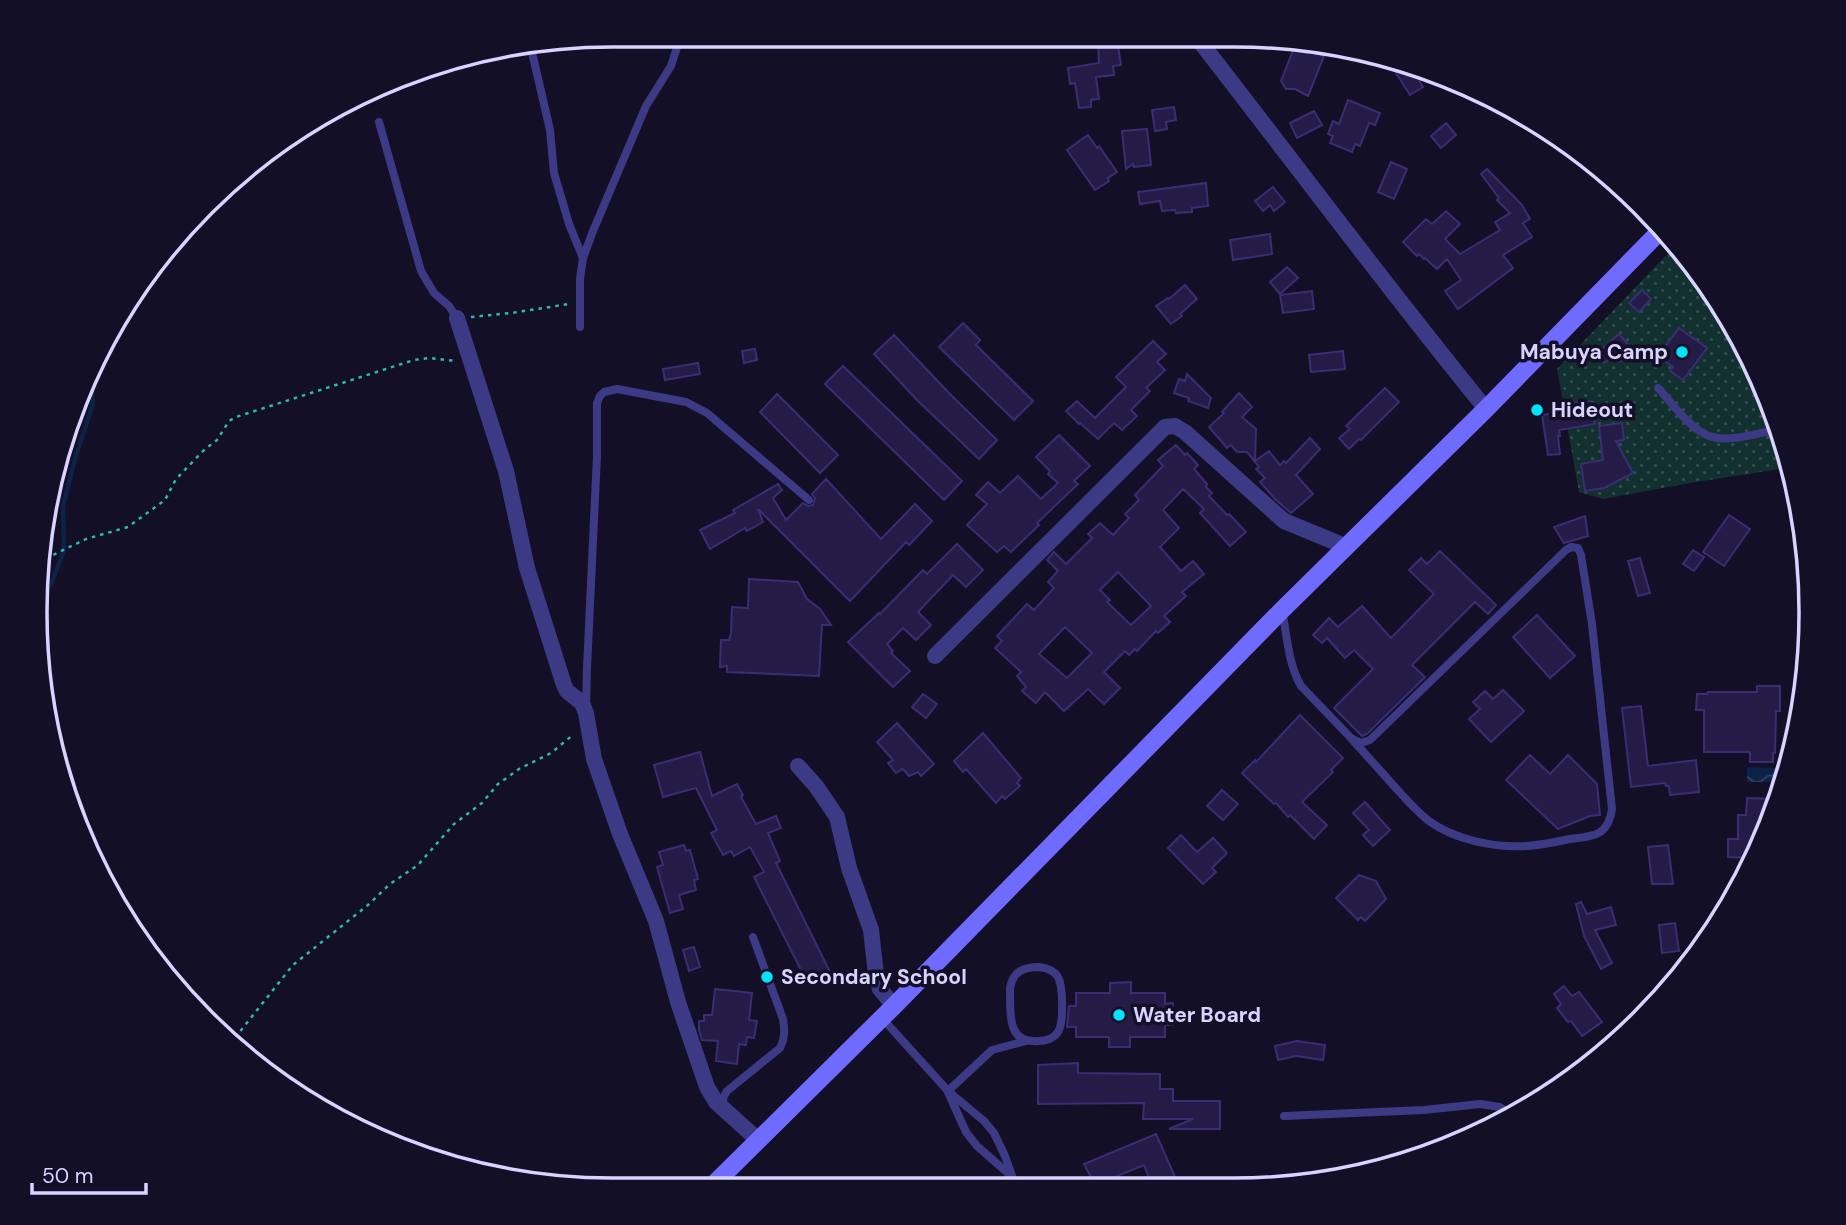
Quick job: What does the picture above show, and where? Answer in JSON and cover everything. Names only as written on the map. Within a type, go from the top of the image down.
[{"type":"main road","points":[[720,1178],[888,1012],[1282,610],[1486,409],[1655,236]]},
{"type":"street","points":[[1204,47],[1486,409]]},
{"type":"street","points":[[457,318],[506,471],[527,568],[564,685],[567,691],[582,703],[586,713],[594,759],[620,834],[656,922],[678,1002],[707,1087],[725,1111],[758,1140]]},
{"type":"street","points":[[935,656],[1166,427],[1175,426],[1185,432],[1284,521],[1347,547]]},
{"type":"street","points":[[798,766],[817,786],[837,817],[849,868],[871,930],[876,975],[888,1012]]},
{"type":"lane","points":[[580,327],[583,258],[646,106],[671,66],[677,47]]},
{"type":"lane","points":[[532,53],[550,130],[554,173],[569,224],[583,258]]},
{"type":"lane","points":[[379,122],[421,271],[434,293],[449,306],[457,318]]},
{"type":"lane","points":[[1658,388],[1692,425],[1709,436],[1733,439],[1769,431]]},
{"type":"lane","points":[[586,713],[597,414],[600,396],[604,392],[617,389],[696,406],[809,500]]},
{"type":"lane","points":[[1282,610],[1292,666],[1301,686],[1429,821],[1451,833],[1478,842],[1502,845],[1526,846],[1592,836],[1604,830],[1611,820],[1612,809],[1592,624],[1578,548],[1571,547],[1566,550],[1370,740],[1361,743],[1351,738]]},
{"type":"lane","points":[[725,1111],[723,1098],[727,1091],[780,1048],[784,1040],[783,1019],[754,937]]},
{"type":"lane","points":[[948,1091],[992,1050],[1026,1041],[1048,1040],[1058,1032],[1059,981],[1052,971],[1046,968],[1024,968],[1018,971],[1011,982],[1012,1028],[1026,1041]]},
{"type":"lane","points":[[888,1012],[948,1091],[984,1121],[993,1133],[1005,1156],[1011,1178]]},
{"type":"lane","points":[[948,1091],[966,1132],[977,1146],[1010,1175]]},
{"type":"lane","points":[[1284,1116],[1424,1110],[1480,1104],[1503,1109]]},
{"type":"path","points":[[457,318],[579,303]]},
{"type":"path","points":[[50,556],[86,539],[128,527],[165,500],[176,479],[217,440],[229,422],[236,417],[414,360],[429,358],[471,363]]},
{"type":"path","points":[[238,1035],[293,965],[390,884],[418,865],[454,824],[482,803],[498,784],[568,740],[580,728],[586,713]]},
{"type":"green space","points":[[1669,253],[1703,298],[1740,362],[1756,396],[1780,469],[1603,499],[1579,492],[1557,369]]},
{"type":"water","points":[[1747,767],[1775,768],[1772,782],[1747,782]]},
{"type":"building","points":[[1098,47],[1118,47],[1121,65],[1113,66],[1114,75],[1096,77],[1099,99],[1091,100],[1091,107],[1079,108],[1075,83],[1070,84],[1068,68],[1099,63]]},
{"type":"building","points":[[1293,50],[1324,56],[1308,96],[1295,89],[1286,89],[1281,81]]},
{"type":"building","points":[[1395,71],[1418,78],[1423,87],[1410,95]]},
{"type":"building","points":[[1348,100],[1380,113],[1375,125],[1369,123],[1360,146],[1355,144],[1352,152],[1330,143],[1333,136],[1328,134],[1333,121],[1339,124]]},
{"type":"building","points":[[1174,107],[1176,120],[1166,122],[1167,129],[1155,131],[1152,110]]},
{"type":"building","points":[[1314,111],[1322,125],[1297,138],[1290,123]]},
{"type":"building","points":[[1446,123],[1456,135],[1441,148],[1431,136]]},
{"type":"building","points":[[1147,129],[1151,165],[1134,167],[1133,164],[1126,169],[1122,131]]},
{"type":"building","points":[[1088,135],[1117,172],[1095,190],[1067,150]]},
{"type":"building","points":[[1391,162],[1407,169],[1394,199],[1378,192]]},
{"type":"building","points":[[1487,169],[1522,205],[1530,219],[1523,223],[1532,237],[1503,255],[1513,268],[1458,309],[1445,291],[1461,280],[1447,259],[1437,269],[1419,254],[1417,256],[1403,242],[1426,219],[1432,224],[1446,211],[1460,224],[1445,239],[1460,254],[1500,230],[1495,222],[1510,213],[1497,200],[1499,198],[1481,174]]},
{"type":"building","points":[[1206,183],[1208,206],[1192,208],[1192,212],[1162,211],[1160,201],[1140,204],[1138,192]]},
{"type":"building","points":[[1273,187],[1285,202],[1274,211],[1270,205],[1263,211],[1255,201]]},
{"type":"building","points":[[1270,234],[1272,254],[1233,260],[1230,240]]},
{"type":"building","points":[[1287,267],[1298,278],[1280,294],[1270,282]]},
{"type":"building","points":[[1185,285],[1197,299],[1171,324],[1156,306]]},
{"type":"building","points":[[1642,290],[1651,299],[1639,312],[1629,303]]},
{"type":"building","points":[[1312,291],[1314,309],[1283,313],[1280,295]]},
{"type":"building","points":[[963,323],[980,340],[976,345],[1033,401],[1014,420],[939,347]]},
{"type":"building","name":"Mabuya Camp","points":[[1679,328],[1707,348],[1683,380],[1670,371],[1673,367],[1658,356]]},
{"type":"building","name":"Mabuya Camp","points":[[1619,334],[1632,349],[1618,362],[1613,356],[1604,363],[1596,354]]},
{"type":"building","points":[[894,335],[997,440],[979,459],[918,401],[874,354]]},
{"type":"building","points":[[1153,341],[1166,354],[1157,362],[1165,370],[1146,388],[1150,391],[1131,410],[1137,416],[1122,430],[1114,423],[1098,439],[1066,411],[1077,401],[1095,418],[1126,387],[1116,377]]},
{"type":"building","points":[[755,349],[757,360],[744,363],[742,351]]},
{"type":"building","points":[[1343,351],[1345,369],[1311,372],[1309,355]]},
{"type":"building","points":[[698,363],[700,374],[665,380],[663,369]]},
{"type":"building","points":[[843,366],[962,481],[944,500],[825,384]]},
{"type":"building","points":[[1187,374],[1211,398],[1208,408],[1174,393],[1179,379],[1185,381]]},
{"type":"building","points":[[1385,388],[1399,402],[1349,449],[1339,438],[1350,429],[1346,426]]},
{"type":"building","points":[[1239,393],[1252,407],[1242,417],[1256,429],[1255,461],[1269,451],[1280,465],[1284,461],[1286,463],[1310,438],[1320,449],[1296,475],[1313,494],[1291,513],[1260,482],[1265,478],[1256,469],[1259,467],[1247,452],[1237,452],[1231,445],[1227,448],[1209,427]]},
{"type":"building","points":[[777,394],[838,455],[820,473],[760,412]]},
{"type":"building","points":[[1591,401],[1595,424],[1559,430],[1560,454],[1548,455],[1542,415],[1575,410],[1574,403]]},
{"type":"building","points":[[1622,423],[1624,440],[1616,441],[1633,473],[1604,488],[1585,491],[1581,464],[1603,460],[1599,426]]},
{"type":"building","points":[[1059,435],[1090,466],[1074,481],[1078,484],[1011,552],[1004,546],[997,552],[967,525],[987,504],[976,495],[988,482],[1000,493],[1018,476],[1041,499],[1058,483],[1036,457]]},
{"type":"building","points":[[1176,445],[1185,455],[1187,453],[1198,465],[1194,469],[1212,493],[1209,496],[1246,532],[1230,546],[1200,513],[1204,509],[1183,489],[1163,510],[1179,528],[1160,547],[1181,571],[1193,561],[1204,574],[1182,592],[1186,596],[1164,616],[1170,622],[1158,633],[1156,631],[1137,651],[1135,649],[1129,655],[1125,651],[1104,672],[1120,688],[1104,704],[1088,689],[1064,711],[1045,692],[1036,703],[1022,691],[1026,687],[1017,676],[1021,672],[995,648],[1002,641],[997,636],[1027,604],[1034,610],[1054,588],[1048,582],[1058,571],[1047,560],[1054,552],[1066,564],[1092,538],[1088,534],[1100,523],[1113,535],[1129,518],[1125,514],[1139,500],[1135,495],[1163,466],[1158,460]],"holes":[[[1118,572],[1151,606],[1131,625],[1107,602],[1110,600],[1100,590]],[[1065,627],[1092,653],[1067,678],[1039,654]]]},
{"type":"building","points":[[826,479],[881,539],[915,504],[932,521],[909,545],[906,542],[850,601],[758,509],[763,522],[747,531],[745,528],[710,549],[700,530],[735,513],[733,510],[778,484],[782,490],[773,498],[786,520],[803,503],[813,505],[815,498],[812,494]]},
{"type":"building","points":[[1729,515],[1750,529],[1724,566],[1703,552]]},
{"type":"building","points":[[1585,516],[1588,536],[1564,543],[1554,527]]},
{"type":"building","points":[[957,544],[983,570],[966,587],[953,575],[918,612],[931,625],[916,640],[903,628],[887,644],[893,651],[891,653],[910,671],[893,687],[848,642],[923,570],[927,574]]},
{"type":"building","points":[[1693,550],[1704,557],[1694,571],[1683,564]]},
{"type":"building","points":[[1440,551],[1496,605],[1488,614],[1475,602],[1412,665],[1425,677],[1362,736],[1334,708],[1373,669],[1354,650],[1345,658],[1327,638],[1322,643],[1313,635],[1329,618],[1338,627],[1362,606],[1391,638],[1434,594],[1409,570],[1421,558],[1427,564]]},
{"type":"building","points":[[1640,558],[1650,593],[1638,596],[1628,561]]},
{"type":"building","points":[[749,579],[798,582],[807,599],[820,609],[831,625],[822,625],[819,676],[727,672],[727,666],[720,667],[721,640],[729,640],[732,607],[748,608]]},
{"type":"building","points":[[1537,615],[1575,656],[1550,678],[1513,637]]},
{"type":"building","points":[[1757,686],[1780,686],[1780,711],[1776,711],[1773,762],[1750,762],[1750,752],[1704,752],[1704,710],[1696,710],[1697,694],[1757,692]]},
{"type":"building","points":[[1503,690],[1524,711],[1491,742],[1469,719],[1480,709],[1473,702],[1485,691],[1493,699]]},
{"type":"building","points":[[923,694],[937,704],[926,718],[912,707]]},
{"type":"building","points":[[1641,706],[1648,766],[1696,760],[1699,792],[1670,795],[1669,786],[1665,783],[1631,787],[1622,708]]},
{"type":"building","points":[[1300,715],[1343,758],[1331,770],[1333,772],[1302,802],[1327,825],[1314,839],[1242,773],[1255,760],[1256,762]]},
{"type":"building","points":[[897,723],[934,764],[921,776],[918,772],[909,776],[903,769],[896,773],[888,763],[893,760],[877,742]]},
{"type":"building","points":[[983,733],[1021,778],[1017,783],[1020,786],[1005,799],[1002,796],[996,803],[966,769],[963,772],[954,761]]},
{"type":"building","points":[[700,752],[712,796],[737,784],[756,824],[776,816],[781,828],[768,833],[780,861],[776,863],[830,972],[807,982],[754,877],[764,872],[750,847],[734,856],[731,851],[723,855],[711,833],[717,830],[696,788],[663,797],[654,765]]},
{"type":"building","points":[[1530,755],[1550,774],[1568,755],[1597,784],[1600,815],[1590,816],[1558,829],[1506,780]]},
{"type":"building","points":[[1222,790],[1238,804],[1223,820],[1207,806]]},
{"type":"building","points":[[1747,798],[1767,799],[1743,858],[1728,857],[1728,839],[1738,839],[1738,815],[1746,815]]},
{"type":"building","points":[[1365,802],[1390,830],[1373,846],[1363,835],[1369,830],[1353,813]]},
{"type":"building","points":[[1181,835],[1197,852],[1213,838],[1227,853],[1212,868],[1216,872],[1203,884],[1168,848]]},
{"type":"building","points":[[684,845],[686,851],[690,850],[698,879],[694,880],[696,890],[679,895],[683,909],[670,913],[657,867],[663,865],[659,852]]},
{"type":"building","points":[[1668,845],[1673,884],[1652,884],[1648,847]]},
{"type":"building","points":[[1359,875],[1376,881],[1386,899],[1365,921],[1361,917],[1358,920],[1336,898]]},
{"type":"building","points":[[1581,902],[1587,914],[1611,907],[1616,925],[1595,930],[1612,963],[1601,969],[1584,936],[1576,904]]},
{"type":"building","points":[[1675,923],[1679,951],[1662,953],[1659,925]]},
{"type":"building","points":[[694,947],[700,967],[689,971],[683,950]]},
{"type":"building","name":"Water Board","points":[[1131,982],[1131,993],[1165,993],[1165,1004],[1173,1003],[1173,1025],[1165,1025],[1165,1037],[1130,1037],[1130,1047],[1109,1047],[1109,1037],[1076,1037],[1076,1027],[1067,1027],[1069,1006],[1076,1006],[1076,993],[1110,993],[1110,983]]},
{"type":"building","points":[[1564,986],[1572,996],[1579,992],[1602,1022],[1582,1036],[1557,1008],[1561,1004],[1554,994]]},
{"type":"building","points":[[715,989],[752,993],[749,1020],[757,1021],[754,1038],[747,1037],[746,1045],[739,1044],[737,1064],[716,1061],[718,1041],[702,1040],[699,1030],[699,1021],[704,1021],[704,1015],[712,1015]]},
{"type":"building","points":[[1297,1041],[1325,1045],[1323,1060],[1296,1056],[1278,1060],[1275,1046]]},
{"type":"building","points":[[1078,1063],[1078,1073],[1160,1074],[1160,1089],[1173,1089],[1173,1101],[1220,1101],[1220,1129],[1169,1129],[1193,1119],[1143,1119],[1144,1103],[1038,1104],[1038,1065]]},
{"type":"building","points":[[1156,1134],[1176,1178],[1149,1178],[1144,1165],[1112,1178],[1091,1178],[1084,1164]]},
{"type":"waterway","points":[[48,589],[64,550],[63,506],[93,404],[92,392]]},
{"type":"place","name":"Mabuya Camp","points":[[1682,352]]},
{"type":"place","name":"Hideout","points":[[1537,410]]},
{"type":"place","name":"Secondary School","points":[[767,977]]},
{"type":"place","name":"Water Board","points":[[1119,1015]]}]
